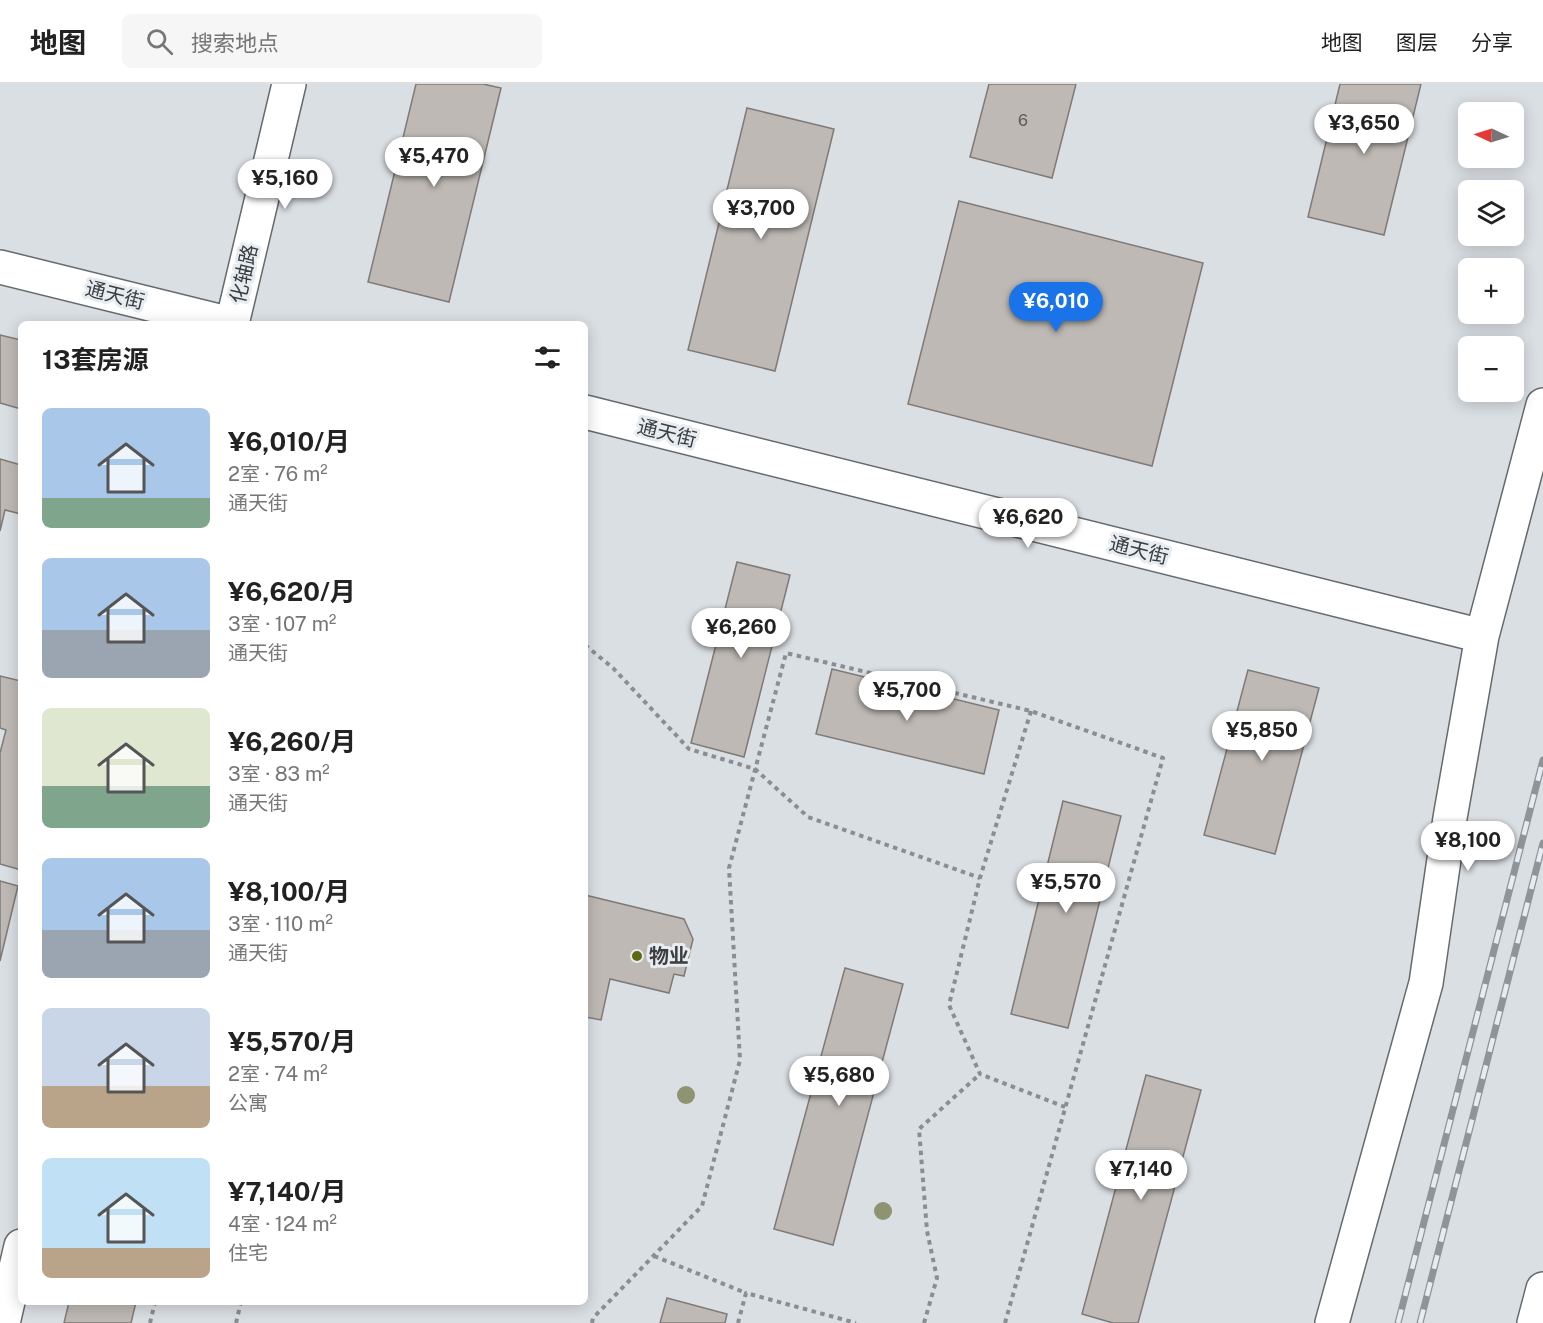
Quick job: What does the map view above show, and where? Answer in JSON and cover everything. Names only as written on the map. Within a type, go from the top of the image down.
[{"type":"street","name":"化轴路","points":[[232,321],[289,84]]},
{"type":"street","name":"通天街","points":[[0,267],[219,321]]},
{"type":"street","points":[[1332,1323],[1426,983],[1450,818],[1482,636],[1543,405]]},
{"type":"street","name":"通天街","points":[[588,413],[1482,636]]},
{"type":"street","points":[[3,1323],[18,1259]]},
{"type":"street","points":[[1534,1323],[1543,1289]]},
{"type":"path","points":[[588,647],[613,668],[689,749],[755,769],[808,817],[980,878]]},
{"type":"path","points":[[592,1323],[593,1317],[702,1206],[740,1060],[729,868],[786,653],[1031,711],[1162,758],[1005,1323]]},
{"type":"path","points":[[1031,711],[980,878],[949,1005],[980,1074],[1065,1107]]},
{"type":"path","points":[[924,1323],[937,1278],[927,1231],[919,1129],[980,1074]]},
{"type":"path","points":[[654,1256],[746,1293],[856,1323]]},
{"type":"path","points":[[738,1323],[746,1293]]},
{"type":"path","points":[[150,1323],[154,1305]]},
{"type":"path","points":[[236,1323],[240,1305]]},
{"type":"building","points":[[416,84],[483,84],[501,88],[449,302],[368,282]]},
{"type":"building","points":[[989,84],[1076,84],[1052,178],[970,157]]},
{"type":"building","points":[[1340,84],[1421,84],[1384,235],[1308,217]]},
{"type":"building","points":[[747,108],[834,129],[775,371],[688,350]]},
{"type":"building","points":[[959,201],[1203,263],[1152,466],[908,404]]},
{"type":"building","points":[[0,335],[18,339],[18,408],[0,403]]},
{"type":"building","points":[[0,459],[18,464],[18,513],[5,510],[0,531]]},
{"type":"building","points":[[737,562],[790,575],[744,757],[691,743]]},
{"type":"building","points":[[832,669],[999,710],[984,774],[816,734]]},
{"type":"building","points":[[1248,670],[1319,688],[1275,854],[1204,835]]},
{"type":"building","points":[[0,676],[18,680],[18,869],[0,864],[0,753],[6,730],[0,728]]},
{"type":"building","points":[[1063,801],[1121,816],[1068,1028],[1011,1014]]},
{"type":"building","points":[[0,881],[18,886],[0,961]]},
{"type":"building","name":"物业","points":[[588,896],[684,919],[693,939],[684,976],[674,974],[669,993],[610,979],[601,1020],[588,1018]]},
{"type":"building","points":[[845,968],[903,984],[833,1245],[774,1229]]},
{"type":"building","points":[[1146,1075],[1201,1090],[1138,1323],[1113,1323],[1082,1314]]},
{"type":"building","points":[[667,1298],[727,1314],[725,1323],[660,1323]]},
{"type":"building","points":[[68,1305],[135,1305],[131,1323],[64,1323]]},
{"type":"railway","points":[[1398,1323],[1543,760]]},
{"type":"railway","points":[[1420,1323],[1543,843]]},
{"type":"place","name":"物业","points":[[637,956]]}]
